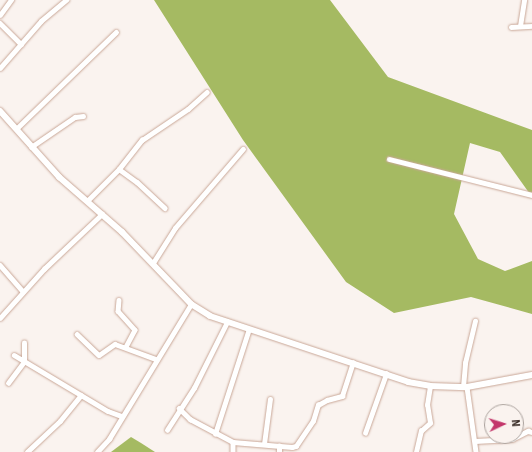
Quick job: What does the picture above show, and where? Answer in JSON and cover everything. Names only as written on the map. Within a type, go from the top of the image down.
[{"type":"street","points":[[0,15],[12,0]]},
{"type":"street","points":[[0,68],[41,21],[66,0]]},
{"type":"street","points":[[520,26],[524,0]]},
{"type":"street","points":[[0,23],[21,44]]},
{"type":"street","points":[[511,27],[532,26]]},
{"type":"street","points":[[16,129],[116,32]]},
{"type":"street","points":[[86,201],[119,169],[152,131],[188,109],[207,92]]},
{"type":"street","points":[[0,111],[59,177],[102,214],[153,263],[191,304],[227,322],[353,364],[430,386],[465,387],[532,375]]},
{"type":"street","points":[[31,147],[75,117],[83,116]]},
{"type":"street","points":[[153,263],[175,228],[242,149]]},
{"type":"street","points":[[389,159],[532,195]]},
{"type":"street","points":[[119,169],[137,182],[165,208]]},
{"type":"street","points":[[0,318],[23,291],[102,214]]},
{"type":"street","points":[[0,265],[23,291]]},
{"type":"street","points":[[119,300],[118,311],[135,330],[126,347]]},
{"type":"street","points":[[97,452],[109,439],[156,358],[178,329],[191,304]]},
{"type":"street","points":[[475,321],[465,363],[465,387],[476,452]]},
{"type":"street","points":[[167,430],[179,408],[194,388],[227,322]]},
{"type":"street","points":[[215,434],[249,329]]},
{"type":"street","points":[[77,334],[99,355],[115,344],[156,358]]},
{"type":"street","points":[[8,383],[24,362],[24,343]]},
{"type":"street","points":[[14,355],[81,395],[122,416]]},
{"type":"street","points":[[179,408],[190,419],[215,434],[233,442],[296,446],[313,421],[318,405],[342,396],[353,364]]},
{"type":"street","points":[[365,433],[386,374]]},
{"type":"street","points":[[416,452],[421,431],[431,419],[427,405],[430,386]]},
{"type":"street","points":[[27,452],[60,421],[81,395]]},
{"type":"street","points":[[264,444],[270,399]]},
{"type":"street","points":[[475,441],[512,439],[528,431],[532,432]]},
{"type":"street","points":[[233,442],[233,452]]},
{"type":"street","points":[[279,452],[280,446]]},
{"type":"green space","points":[[154,0],[330,0],[388,77],[532,130],[532,197],[500,152],[470,143],[454,214],[478,259],[505,271],[532,261],[532,314],[471,297],[394,313],[346,282],[243,140]]},
{"type":"green space","points":[[131,437],[141,443],[155,452],[111,452]]}]
